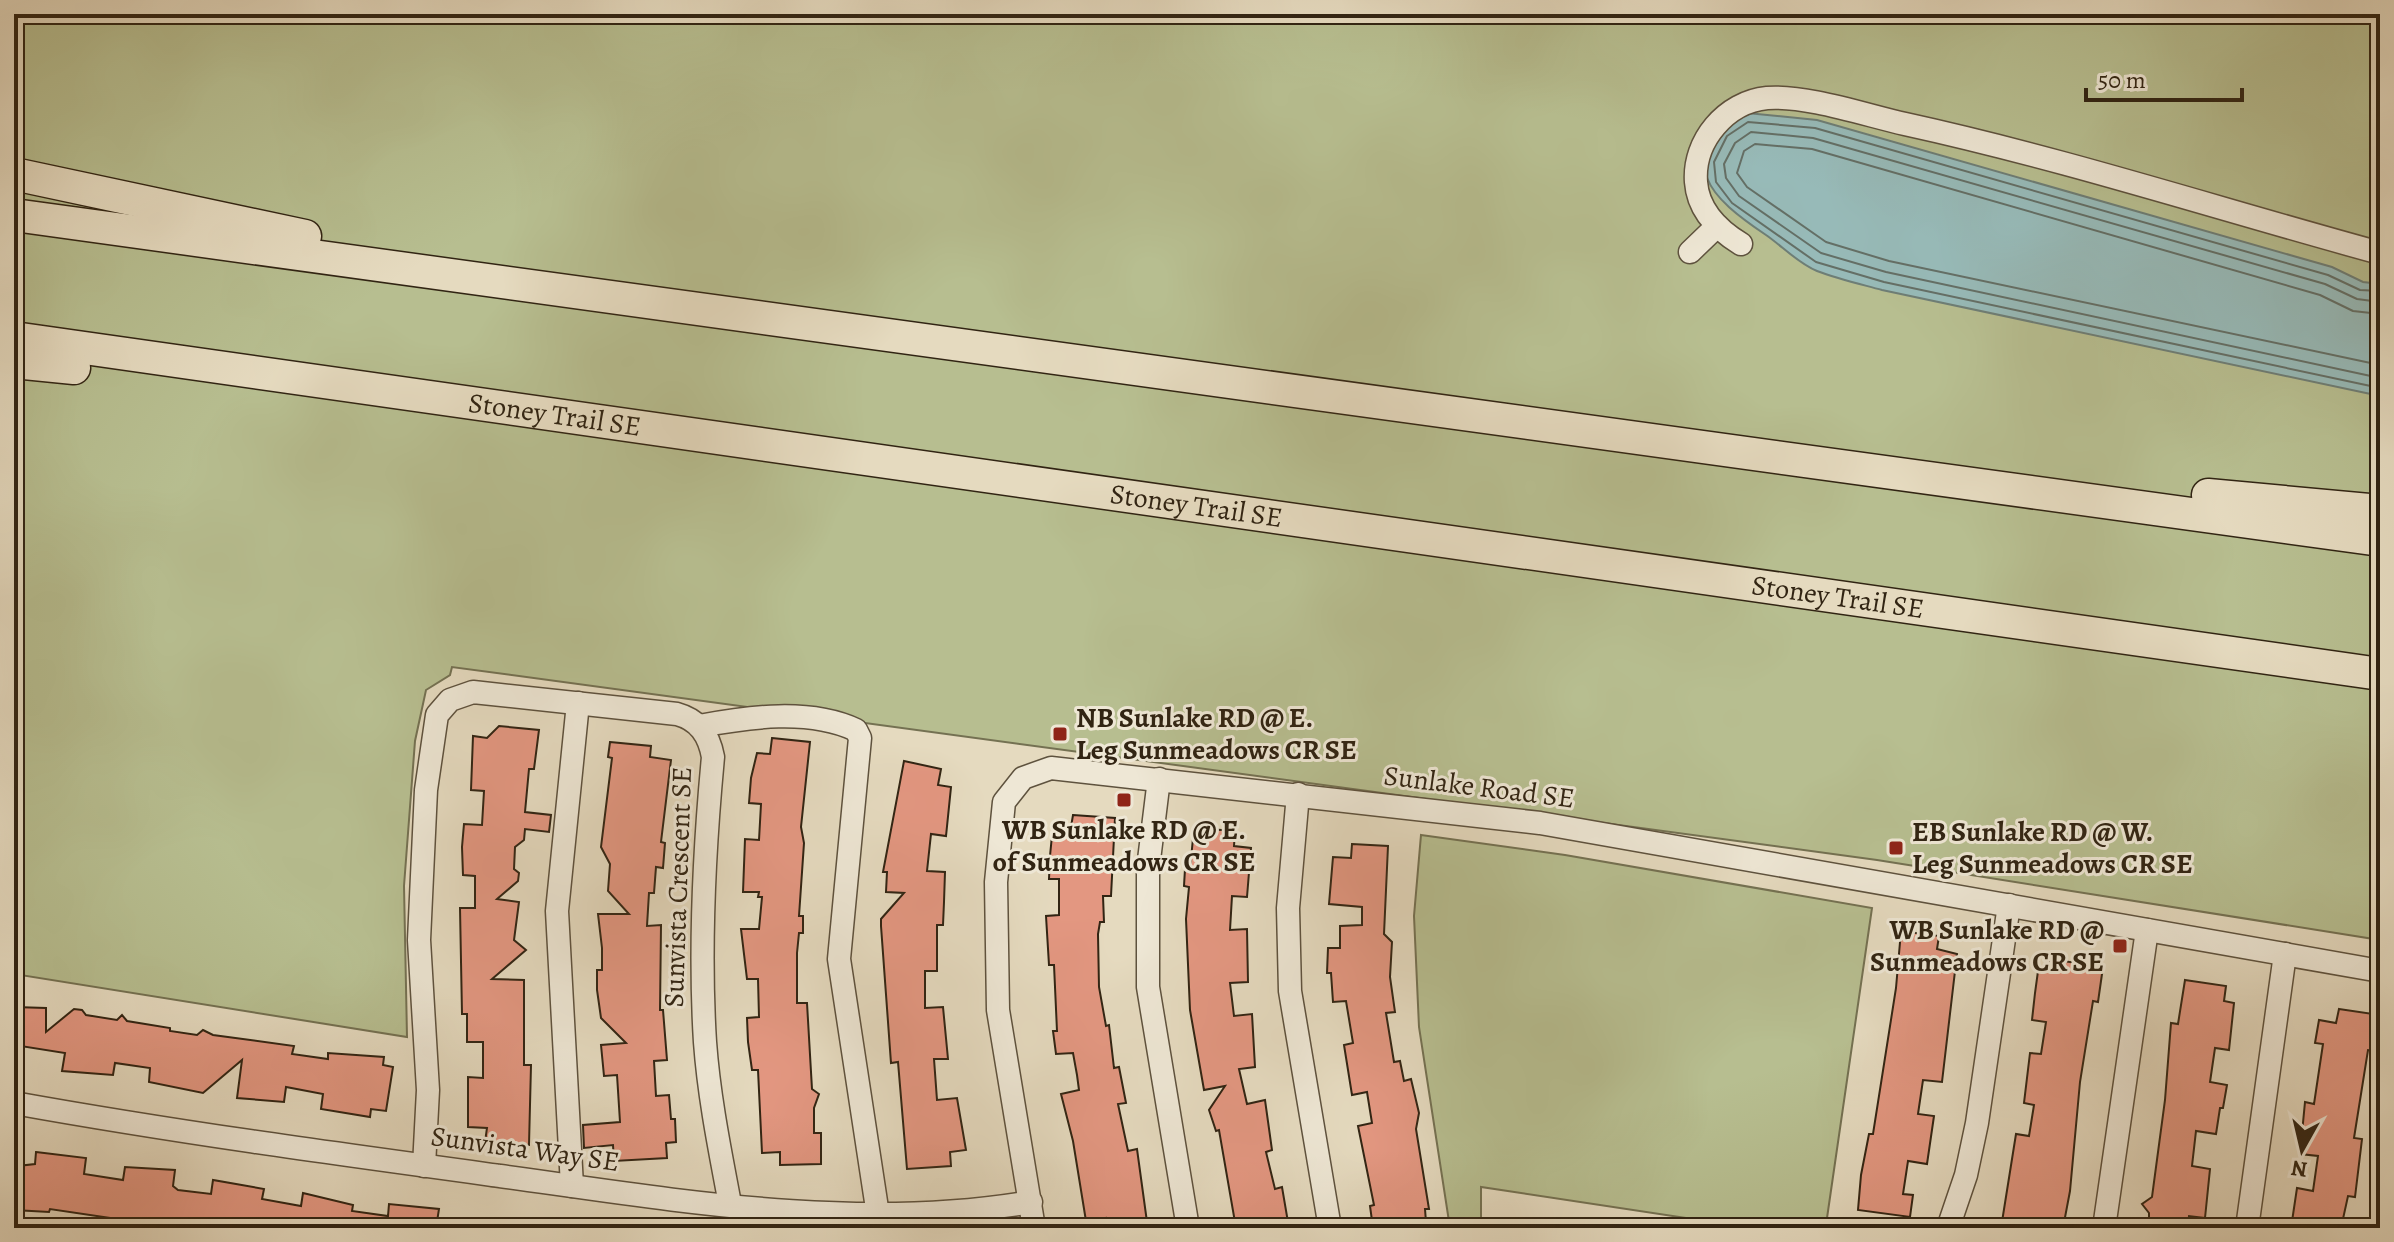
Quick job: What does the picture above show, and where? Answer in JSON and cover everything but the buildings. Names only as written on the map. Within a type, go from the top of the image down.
[{"type":"highway","points":[[14,174],[578,294]]},
{"type":"highway","points":[[14,215],[2015,487],[2380,540]]},
{"type":"highway","name":"Stoney Trail SE","points":[[14,338],[2380,674]]},
{"type":"highway","points":[[14,362],[717,437]]},
{"type":"highway","points":[[2015,487],[2154,491],[2380,511]]},
{"type":"highway","points":[[2290,661],[2380,685]]},
{"type":"street","points":[[1741,244],[1717,226],[1698,195],[1699,154],[1721,119],[1743,105],[1767,98],[1828,107],[1961,137],[2380,253]]},
{"type":"street","points":[[1690,252],[1717,226]]},
{"type":"street","name":"Sunvista Crescent SE","points":[[424,1166],[428,1101],[421,1005],[420,892],[426,790],[437,715],[450,700],[473,692],[677,714],[699,726],[710,742],[713,757],[701,936],[705,1044],[730,1204]]},
{"type":"street","points":[[572,1186],[557,911],[578,703]]},
{"type":"street","points":[[699,726],[760,717],[790,718],[842,723],[856,730],[860,738],[839,959],[880,1222]]},
{"type":"street","name":"Sunlake Road SE","points":[[1034,1228],[1003,1058],[998,1010],[996,882],[1004,802],[1023,778],[1051,768],[1540,823],[2380,971]]},
{"type":"street","points":[[1159,779],[1148,868],[1148,987],[1188,1228]]},
{"type":"street","points":[[1298,794],[1289,880],[1288,961],[1295,1033],[1330,1228]]},
{"type":"street","points":[[1948,1228],[1966,1175],[1977,1123],[2009,905]]},
{"type":"street","points":[[2104,1228],[2147,930]]},
{"type":"street","points":[[2247,1228],[2285,954]]},
{"type":"street","name":"Sunvista Way SE","points":[[14,1103],[424,1166],[880,1222],[1031,1202]]},
{"type":"green space","points":[[14,14],[2380,14],[2380,940],[1877,860],[452,667],[450,675],[426,690],[415,741],[404,886],[407,1037],[14,974]]},
{"type":"green space","points":[[1421,835],[1565,855],[1872,908],[1827,1218],[1885,1228],[1752,1228],[1481,1187],[1481,1228],[1450,1228],[1419,1027],[1414,916]]},
{"type":"water","points":[[1747,113],[1817,120],[2332,267],[2363,282],[2380,284],[2380,396],[1882,290],[1810,268],[1729,207],[1707,178],[1705,163],[1710,148],[1724,131]]},
{"type":"place","name":"NB Sunlake RD @ E. Leg Sunmeadows CR SE","points":[[1060,734]]},
{"type":"place","name":"WB Sunlake RD @ E. of Sunmeadows CR SE","points":[[1124,800]]},
{"type":"place","name":"EB Sunlake RD @ W. Leg Sunmeadows CR SE","points":[[1896,848]]},
{"type":"place","name":"WB Sunlake RD @ Sunmeadows CR SE","points":[[2120,946]]}]
